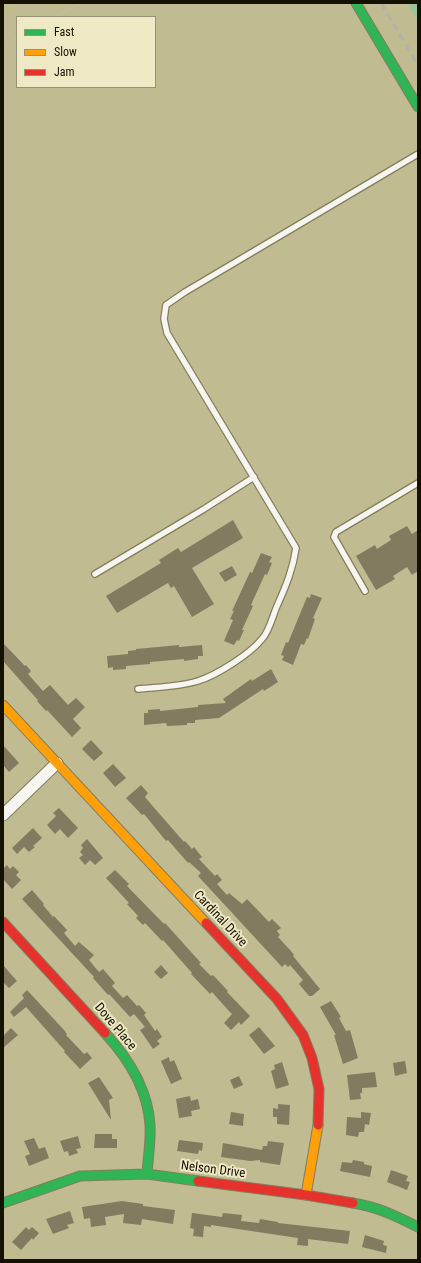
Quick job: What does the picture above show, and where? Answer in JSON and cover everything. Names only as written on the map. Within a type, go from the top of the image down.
[{"type":"street","points":[[356,3],[418,107]]},
{"type":"street","name":"Cardinal Drive","points":[[3,705],[277,999],[302,1035],[312,1058],[319,1090],[319,1121],[306,1195]]},
{"type":"street","points":[[3,815],[57,763]]},
{"type":"street","name":"Dove Place","points":[[3,922],[115,1043],[138,1078],[147,1103],[150,1125],[147,1174]]},
{"type":"street","name":"Nelson Drive","points":[[3,1204],[80,1176],[147,1174],[306,1195],[370,1206],[391,1213],[418,1227]]},
{"type":"lane","points":[[138,689],[179,685],[199,680],[233,663],[249,652],[263,638],[287,583],[293,565],[296,548],[167,332],[164,319],[166,305],[185,292],[418,154]]},
{"type":"lane","points":[[95,574],[204,509],[254,477]]},
{"type":"lane","points":[[364,591],[334,537],[336,532],[418,483]]},
{"type":"path","points":[[57,16],[81,3]]},
{"type":"path","points":[[3,46],[16,39]]},
{"type":"green space","points":[[407,3],[418,3],[418,22]]},
{"type":"building","points":[[233,520],[243,538],[192,568],[214,604],[192,617],[174,586],[171,588],[168,583],[117,613],[106,596],[161,563],[159,560],[178,548],[181,552]]},
{"type":"building","points":[[407,526],[412,534],[418,530],[418,571],[412,575],[407,567],[393,576],[395,579],[376,590],[356,556],[375,545],[377,549],[391,540],[389,536]]},
{"type":"building","points":[[261,553],[272,557],[269,562],[272,563],[267,575],[265,574],[251,605],[253,606],[242,630],[244,630],[239,641],[237,640],[234,645],[224,641],[233,620],[230,619],[234,611],[232,611],[250,572],[252,573]]},
{"type":"building","points":[[232,566],[237,575],[225,582],[219,573]]},
{"type":"building","points":[[311,594],[322,598],[313,618],[315,619],[308,639],[307,638],[304,645],[301,644],[293,665],[282,660],[284,656],[281,655],[286,642],[288,643],[307,597],[310,598]]},
{"type":"building","points":[[3,643],[31,671],[28,674],[43,691],[50,685],[68,705],[76,698],[85,707],[73,719],[81,728],[72,737],[47,710],[46,711],[3,661]]},
{"type":"building","points":[[179,645],[179,647],[202,645],[203,656],[198,656],[198,659],[184,661],[184,659],[126,666],[126,669],[113,670],[113,667],[108,668],[107,656],[128,654],[128,651],[136,649]]},
{"type":"building","points":[[271,669],[278,682],[264,691],[263,689],[219,718],[195,720],[195,723],[187,723],[187,725],[167,726],[166,723],[144,725],[144,713],[148,713],[148,710],[160,709],[160,711],[198,707],[198,705],[226,703],[223,699],[251,679],[252,681]]},
{"type":"building","points":[[91,740],[103,753],[94,761],[82,749]]},
{"type":"building","points":[[3,745],[19,763],[9,772],[3,765]]},
{"type":"building","points":[[113,764],[126,778],[115,787],[103,773]]},
{"type":"building","points":[[141,785],[148,793],[145,797],[150,803],[184,842],[185,841],[192,849],[194,847],[202,857],[199,859],[215,876],[217,874],[222,880],[217,884],[227,895],[229,893],[242,904],[247,899],[269,922],[272,919],[281,928],[277,931],[280,935],[278,937],[291,951],[294,955],[293,956],[320,989],[312,996],[309,996],[299,984],[303,980],[290,965],[288,967],[285,964],[282,967],[198,876],[201,873],[189,862],[188,863],[168,840],[166,841],[144,814],[142,815],[126,798]]},
{"type":"building","points":[[59,808],[78,828],[68,838],[60,829],[55,834],[47,825],[56,816],[53,813]]},
{"type":"building","points":[[33,828],[42,838],[29,852],[24,847],[17,854],[12,848]]},
{"type":"building","points":[[87,839],[103,858],[95,865],[90,860],[85,865],[79,858],[83,855],[80,852],[83,848],[81,845]]},
{"type":"building","points":[[7,865],[10,869],[13,866],[19,872],[16,875],[21,880],[12,889],[3,879],[3,869]]},
{"type":"building","points":[[115,870],[129,884],[127,886],[164,924],[165,923],[201,963],[199,964],[211,976],[213,975],[250,1016],[241,1025],[239,1022],[231,1030],[224,1023],[232,1014],[212,992],[210,994],[191,974],[192,973],[163,940],[162,941],[145,923],[143,925],[136,918],[138,916],[127,904],[129,903],[106,878]]},
{"type":"building","points":[[32,890],[53,917],[54,916],[67,930],[64,933],[75,946],[79,942],[94,955],[89,960],[99,972],[103,969],[115,983],[112,986],[123,998],[127,995],[146,1013],[144,1015],[155,1031],[157,1029],[162,1037],[157,1041],[160,1044],[153,1049],[140,1030],[145,1027],[134,1014],[130,1017],[109,994],[108,995],[93,978],[94,977],[22,899]]},
{"type":"building","points":[[3,965],[17,981],[9,988],[3,982]]},
{"type":"building","points":[[161,965],[168,973],[161,979],[154,972]]},
{"type":"building","points":[[27,990],[83,1053],[85,1054],[87,1052],[92,1058],[80,1069],[26,1007],[14,1017],[10,1012],[24,998],[22,995]]},
{"type":"building","points":[[331,1001],[341,1017],[339,1018],[346,1031],[350,1030],[358,1058],[343,1064],[334,1035],[336,1035],[320,1007]]},
{"type":"building","points":[[259,1027],[275,1046],[264,1054],[249,1035]]},
{"type":"building","points":[[11,1028],[18,1035],[3,1048],[3,1036]]},
{"type":"building","points":[[169,1057],[170,1062],[174,1060],[182,1079],[171,1084],[161,1061]]},
{"type":"building","points":[[405,1061],[407,1073],[395,1076],[393,1063]]},
{"type":"building","points":[[282,1062],[289,1085],[276,1089],[271,1071],[275,1069],[274,1065]]},
{"type":"building","points":[[375,1072],[377,1087],[362,1088],[362,1093],[360,1093],[361,1099],[350,1100],[347,1075]]},
{"type":"building","points":[[239,1076],[243,1085],[234,1089],[230,1080]]},
{"type":"building","points":[[99,1077],[113,1098],[109,1100],[111,1120],[88,1083]]},
{"type":"building","points":[[190,1096],[191,1101],[198,1099],[200,1109],[191,1111],[192,1116],[179,1118],[176,1099]]},
{"type":"building","points":[[278,1104],[290,1105],[289,1125],[277,1124],[277,1117],[273,1117],[273,1108],[278,1109]]},
{"type":"building","points":[[231,1112],[244,1114],[243,1126],[229,1124]]},
{"type":"building","points":[[361,1112],[371,1113],[369,1125],[365,1124],[364,1132],[359,1132],[358,1137],[346,1135],[347,1117],[361,1118]]},
{"type":"building","points":[[95,1134],[112,1134],[112,1139],[117,1139],[117,1148],[94,1148]]},
{"type":"building","points":[[78,1136],[81,1148],[76,1149],[78,1153],[69,1156],[68,1151],[64,1152],[60,1141]]},
{"type":"building","points":[[34,1138],[39,1149],[45,1147],[49,1158],[29,1166],[25,1156],[30,1154],[24,1141]]},
{"type":"building","points":[[179,1140],[203,1143],[202,1151],[199,1150],[198,1154],[177,1151]]},
{"type":"building","points":[[268,1141],[284,1143],[280,1165],[260,1162],[260,1160],[250,1161],[221,1157],[223,1143],[262,1150],[263,1146],[267,1146]]},
{"type":"building","points":[[353,1160],[364,1162],[364,1164],[372,1166],[370,1177],[340,1171],[342,1162],[352,1163]]},
{"type":"building","points":[[391,1170],[408,1176],[406,1181],[410,1182],[407,1190],[387,1182]]},
{"type":"building","points":[[122,1201],[143,1204],[143,1206],[175,1210],[173,1224],[142,1219],[141,1225],[123,1223],[124,1214],[105,1217],[106,1225],[91,1227],[90,1218],[84,1219],[82,1207]]},
{"type":"building","points":[[70,1211],[74,1223],[67,1225],[69,1228],[53,1234],[46,1219]]},
{"type":"building","points":[[192,1213],[222,1217],[223,1213],[242,1215],[241,1221],[259,1223],[260,1219],[278,1223],[350,1231],[348,1244],[308,1239],[308,1246],[297,1245],[298,1238],[211,1225],[211,1227],[204,1226],[203,1237],[193,1236],[194,1229],[190,1228]]},
{"type":"building","points":[[26,1227],[29,1230],[32,1227],[39,1233],[21,1250],[12,1242]]},
{"type":"building","points":[[365,1235],[384,1241],[383,1245],[387,1246],[386,1253],[362,1247]]},
{"type":"railway","points":[[381,3],[418,65]]},
{"type":"traffic: fast","points":[[356,3],[418,107]]},
{"type":"traffic: fast","points":[[105,1033],[129,1064],[141,1087],[145,1099],[150,1125],[147,1174]]},
{"type":"traffic: fast","points":[[3,1203],[80,1176],[147,1174],[198,1181]]},
{"type":"traffic: fast","points":[[353,1203],[379,1209],[418,1227]]},
{"type":"traffic: slow","points":[[3,705],[206,923]]},
{"type":"traffic: slow","points":[[306,1195],[318,1125]]},
{"type":"traffic: jam","points":[[3,922],[105,1033]]},
{"type":"traffic: jam","points":[[206,923],[277,999],[303,1035],[312,1058],[319,1089],[318,1125]]},
{"type":"traffic: jam","points":[[198,1181],[306,1195],[353,1203]]}]
